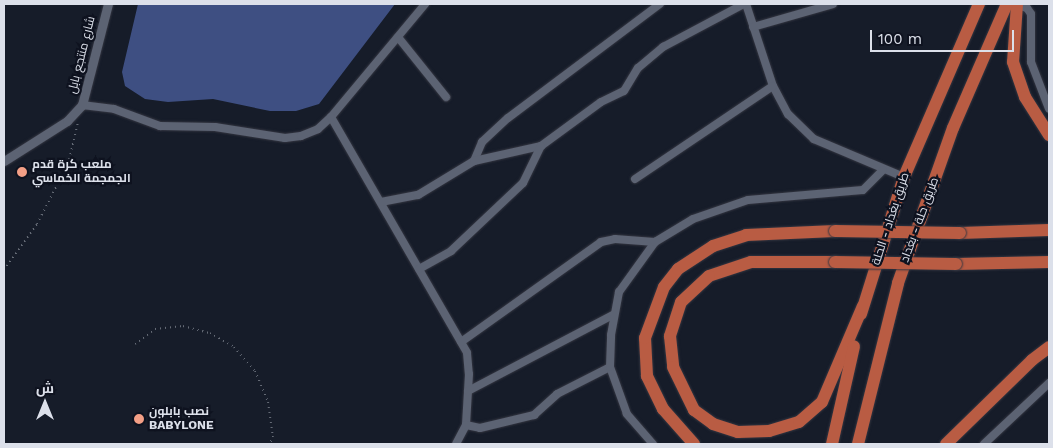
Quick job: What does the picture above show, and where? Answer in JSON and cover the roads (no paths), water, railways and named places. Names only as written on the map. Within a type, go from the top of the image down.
[{"type":"highway","name":"طريق بغداد - الحلة","points":[[832,444],[863,306],[904,177],[979,4]]},
{"type":"highway","points":[[1014,4],[1013,62],[1025,96],[1049,135]]},
{"type":"highway","name":"طريق حلة - بغداد","points":[[858,444],[898,283],[953,128],[1014,4]]},
{"type":"highway","points":[[694,444],[663,409],[647,376],[645,338],[664,287],[678,269],[713,246],[746,235],[836,231],[960,233],[1049,230]]},
{"type":"highway","points":[[863,306],[822,402],[800,422],[769,431],[738,432],[713,424],[694,410],[673,367],[670,336],[682,302],[709,276],[751,262],[956,264],[1049,262]]},
{"type":"highway","points":[[946,444],[1025,366],[1049,347]]},
{"type":"street","name":"شارع منتجع بابل","points":[[4,161],[67,122],[82,105],[108,4]]},
{"type":"street","points":[[82,105],[114,110],[160,126],[233,128],[285,138],[309,134],[331,118],[425,4]]},
{"type":"street","points":[[474,161],[482,142],[508,118],[660,4]]},
{"type":"street","points":[[381,202],[418,195],[474,161],[541,146],[601,102],[624,91],[638,68],[663,47],[745,4],[773,86],[788,114],[814,139],[883,170],[904,177]]},
{"type":"street","points":[[753,27],[833,4]]},
{"type":"street","points":[[1014,4],[1027,8],[1030,14],[1031,62],[1049,109]]},
{"type":"street","points":[[398,37],[446,98]]},
{"type":"street","points":[[635,180],[773,86]]},
{"type":"street","points":[[331,118],[467,353],[468,391],[466,424],[456,444]]},
{"type":"street","points":[[419,269],[452,251],[523,183],[541,146]]},
{"type":"street","points":[[653,444],[627,414],[610,367],[614,315],[619,292],[656,242],[693,219],[748,200],[862,190],[883,170]]},
{"type":"street","points":[[461,342],[601,242],[615,238],[656,242]]},
{"type":"street","points":[[468,391],[614,315]]},
{"type":"street","points":[[466,424],[480,428],[534,415],[557,394],[610,367]]},
{"type":"street","points":[[984,444],[1049,383]]},
{"type":"water","points":[[138,4],[395,4],[319,104],[296,111],[270,111],[213,99],[168,102],[145,99],[125,86],[122,72]]},
{"type":"place","name":"ملعب كرة قدم الجمجمة الخماسي","points":[[22,172]]},
{"type":"place","name":"نصب بابلون BABYLONE","points":[[139,419]]}]
